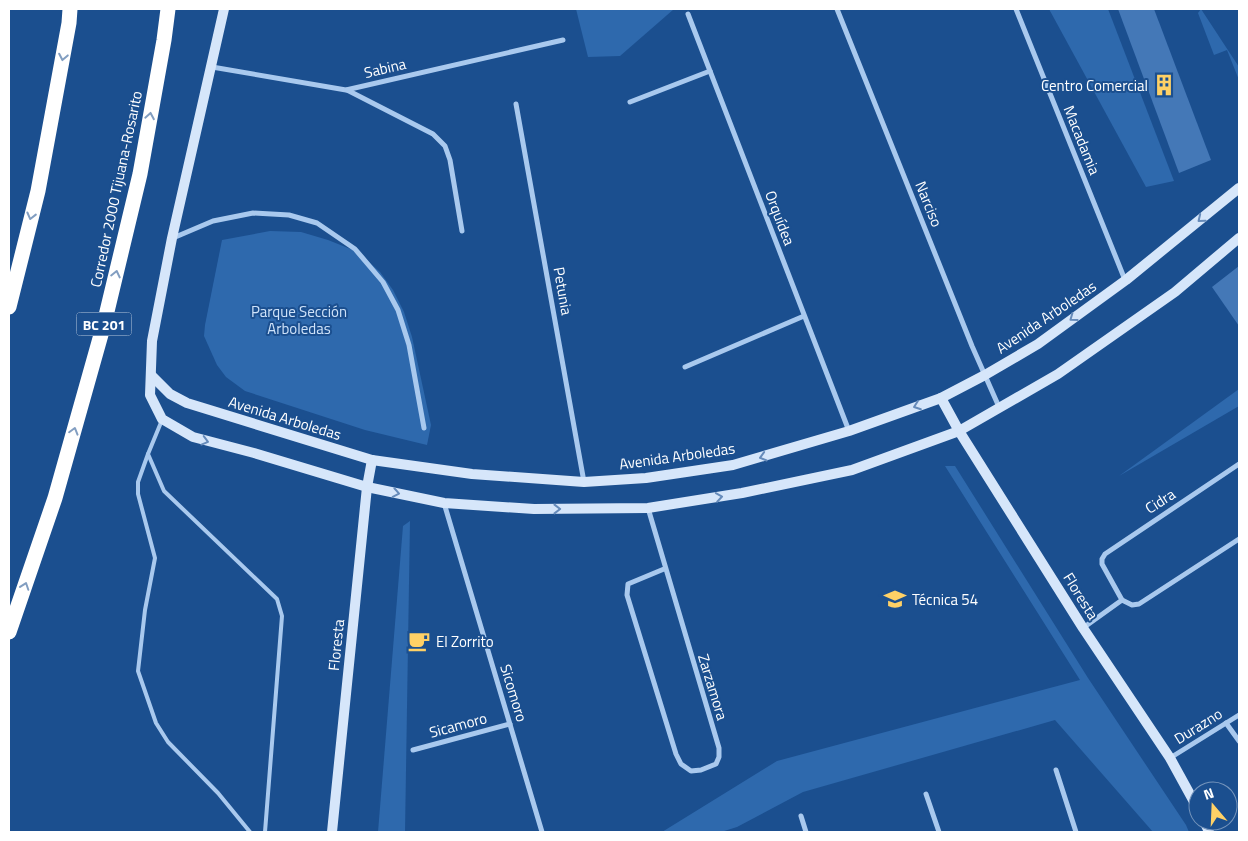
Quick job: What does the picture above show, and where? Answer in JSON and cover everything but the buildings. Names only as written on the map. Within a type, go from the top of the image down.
[{"type":"highway","points":[[9,307],[38,191],[70,9]]},
{"type":"highway","name":"Corredor 2000 Tijuana-Rosarito","points":[[9,632],[55,498],[104,324],[140,174],[168,9]]},
{"type":"street","points":[[224,9],[172,238],[152,341],[150,395],[162,419],[193,437],[367,487],[444,503],[534,509],[648,508],[742,493],[852,470],[959,431],[1058,374],[1175,292],[1239,238]]},
{"type":"street","name":"Narciso","points":[[837,9],[999,407]]},
{"type":"street","name":"Macadamia","points":[[1016,9],[1126,280]]},
{"type":"street","name":"Orquídea","points":[[688,14],[849,431]]},
{"type":"street","name":"Sabina","points":[[212,67],[346,90],[562,40]]},
{"type":"street","points":[[630,102],[710,70]]},
{"type":"street","points":[[346,90],[433,134],[445,146],[450,160],[462,231]]},
{"type":"street","name":"Petunia","points":[[516,104],[584,482]]},
{"type":"street","name":"Avenida Arboledas","points":[[151,375],[170,394],[187,404],[372,460],[472,474],[584,482],[646,478],[733,465],[849,431],[941,398],[985,375],[1038,344],[1126,280],[1239,188]]},
{"type":"street","points":[[172,238],[213,220],[253,213],[289,215],[318,223],[354,249],[383,282],[398,310],[409,345],[424,428]]},
{"type":"street","points":[[685,367],[804,316]]},
{"type":"street","name":"Floresta","points":[[941,398],[959,431],[1083,628],[1170,758],[1188,790]]},
{"type":"street","name":"Floresta","points":[[332,832],[367,487],[372,460]]},
{"type":"street","name":"Cidra","points":[[1122,600],[1102,564],[1105,554],[1239,464]]},
{"type":"street","name":"Sicomoro","points":[[444,503],[542,832]]},
{"type":"street","points":[[648,508],[664,569]]},
{"type":"street","points":[[1083,628],[1122,600],[1132,605],[1139,604],[1239,539]]},
{"type":"street","name":"Zarzamora","points":[[664,569],[716,739],[719,757],[716,764],[701,770],[691,771],[681,764],[676,754],[626,589],[628,584],[664,569]]},
{"type":"street","name":"Durazno","points":[[1170,758],[1239,715]]},
{"type":"street","points":[[1226,723],[1239,741]]},
{"type":"street","name":"Sicamoro","points":[[413,750],[510,724]]},
{"type":"street","points":[[1056,770],[1076,832]]},
{"type":"street","points":[[926,794],[939,832]]},
{"type":"street","points":[[801,816],[806,832]]},
{"type":"lane","points":[[162,419],[138,482],[138,494],[155,558],[145,610],[138,671],[156,723],[168,742],[218,793],[250,832]]},
{"type":"lane","points":[[148,454],[164,491],[277,600],[282,616],[265,832]]},
{"type":"green space","points":[[576,9],[674,9],[620,56],[588,57]]},
{"type":"green space","points":[[1049,9],[1108,9],[1174,181],[1146,187]]},
{"type":"green space","points":[[1201,9],[1239,67],[1239,80],[1227,50],[1214,55],[1198,13]]},
{"type":"green space","name":"Parque Sección Arboledas","points":[[270,231],[301,232],[328,240],[358,252],[380,272],[393,290],[404,312],[412,337],[431,425],[427,445],[365,430],[245,391],[226,377],[217,365],[204,336],[222,240]]},
{"type":"green space","points":[[1239,389],[1239,406],[1119,476]]},
{"type":"green space","points":[[945,466],[955,466],[1088,678],[1189,832],[1153,832],[1055,720],[803,792],[737,827],[721,832],[662,832],[777,761],[1080,680]]},
{"type":"green space","points":[[410,521],[405,832],[378,832],[403,526]]},
{"type":"place","name":"Centro Comercial","points":[[1164,85]]},
{"type":"place","name":"Técnica 54","points":[[895,599]]},
{"type":"place","name":"El Zorrito","points":[[419,641]]}]
